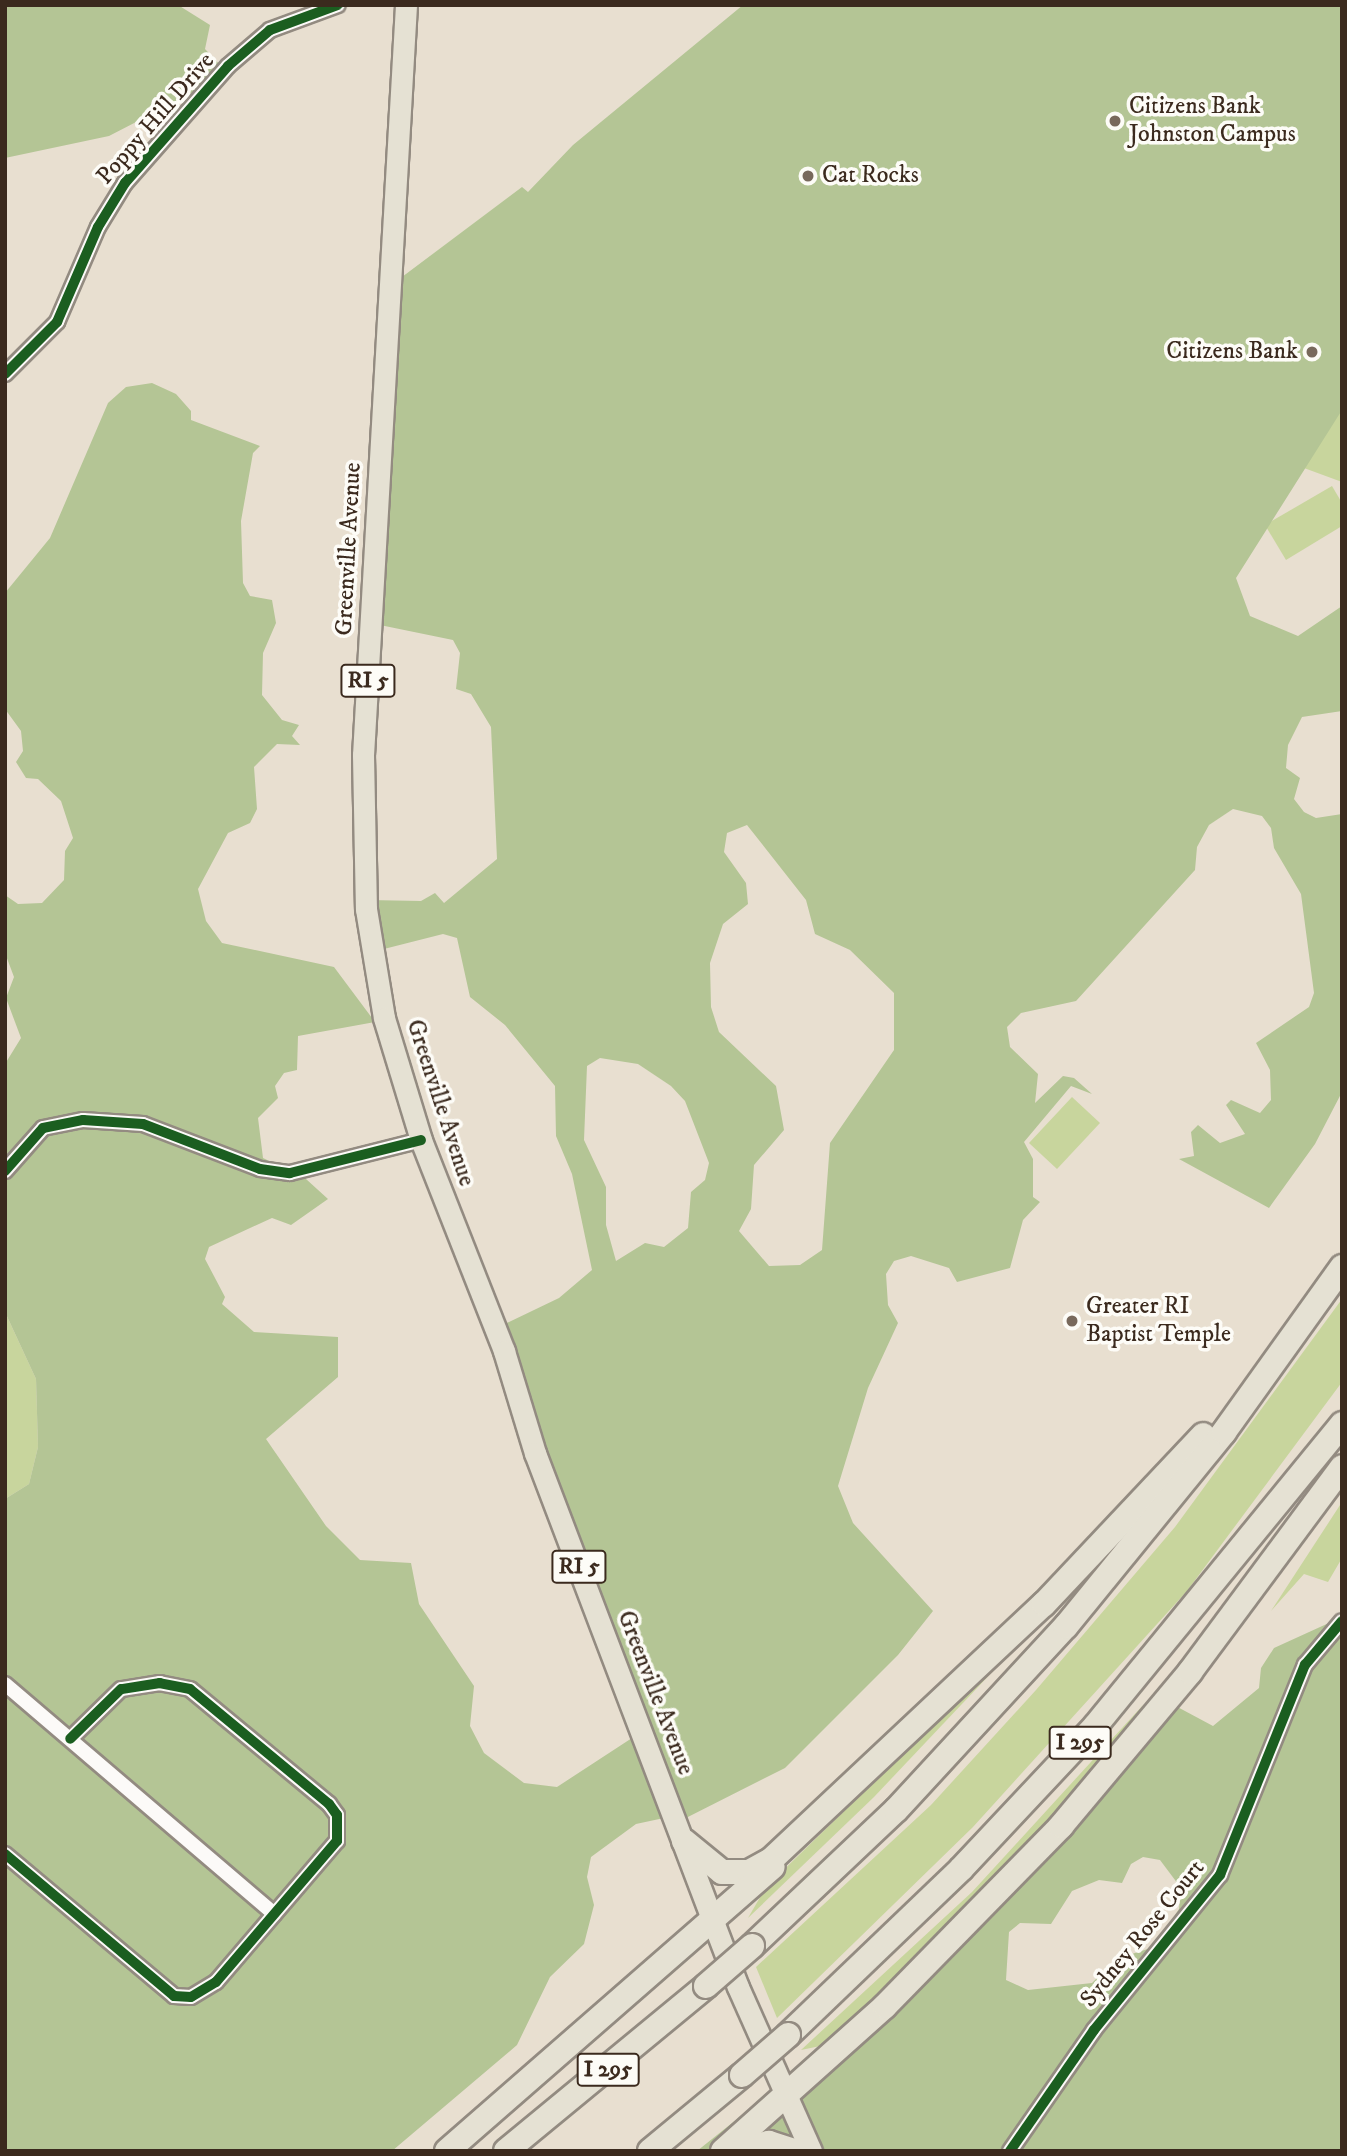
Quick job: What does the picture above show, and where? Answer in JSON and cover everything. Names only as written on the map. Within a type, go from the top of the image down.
[{"type":"highway","name":"I 295","points":[[506,2151],[752,1946],[1008,1692],[1131,1550],[1269,1372],[1342,1267]]},
{"type":"highway","points":[[447,2151],[714,1922],[1044,1604],[1269,1372]]},
{"type":"highway","name":"I 295","points":[[650,2151],[788,2035],[961,1869],[1088,1734],[1342,1424]]},
{"type":"highway","points":[[723,2151],[785,2100],[1061,1826],[1205,1653],[1342,1467]]},
{"type":"highway","points":[[684,1841],[714,1869],[749,1872],[865,1775]]},
{"type":"highway","points":[[742,2151],[769,2143],[794,2151]]},
{"type":"main road","name":"Greenville Avenue","points":[[406,5],[362,841],[384,1018],[421,1140],[714,1922],[785,2100],[811,2151]]},
{"type":"street","name":"Poppy Hill Drive","points":[[5,374],[57,322],[98,227],[125,183],[228,66],[270,30],[338,5]]},
{"type":"street","points":[[398,5],[406,5]]},
{"type":"street","points":[[5,1171],[43,1128],[83,1120],[143,1124],[260,1169],[290,1173],[421,1140]]},
{"type":"street","name":"Sydney Rose Court","points":[[1010,2151],[1094,2030],[1220,1875],[1305,1665],[1342,1621]]},
{"type":"street","points":[[5,1854],[174,1996],[191,1997],[216,1982],[337,1841],[337,1815],[203,1695],[160,1683],[121,1689],[69,1739]]},
{"type":"street","points":[[5,1684],[274,1914]]},
{"type":"green space","points":[[5,5],[178,5],[210,25],[205,49],[221,66],[200,89],[109,136],[5,158]]},
{"type":"green space","points":[[743,5],[1342,5],[1342,410],[1236,578],[1250,616],[1298,636],[1342,606],[1342,711],[1302,717],[1288,745],[1286,768],[1300,778],[1294,799],[1304,812],[1316,818],[1342,814],[1342,1092],[1315,1144],[1269,1208],[1179,1159],[1194,1156],[1191,1132],[1198,1125],[1220,1143],[1245,1134],[1226,1105],[1231,1100],[1260,1113],[1271,1100],[1270,1070],[1256,1043],[1309,1007],[1314,993],[1301,894],[1274,848],[1271,828],[1262,816],[1233,809],[1209,825],[1197,847],[1195,870],[1076,1001],[1021,1013],[1007,1027],[1010,1047],[1038,1074],[1035,1103],[1063,1076],[1074,1078],[1092,1094],[1071,1086],[1024,1142],[1033,1159],[1033,1197],[1040,1202],[1023,1220],[1010,1268],[957,1282],[949,1268],[911,1256],[894,1261],[886,1274],[888,1305],[898,1323],[868,1388],[838,1486],[853,1523],[933,1611],[898,1655],[785,1768],[676,1823],[664,1818],[636,1824],[591,1857],[587,1877],[594,1905],[584,1944],[550,1977],[517,2045],[392,2151],[5,2151],[5,1499],[29,1484],[38,1447],[36,1379],[5,1312],[5,1064],[21,1038],[6,998],[14,977],[5,953],[5,895],[18,904],[42,903],[64,880],[65,851],[73,838],[61,801],[38,779],[26,778],[16,762],[23,751],[21,731],[5,709],[5,593],[50,538],[108,403],[126,387],[152,383],[176,394],[191,411],[191,420],[260,446],[253,453],[241,521],[243,583],[250,596],[272,600],[276,623],[263,653],[262,695],[282,720],[299,725],[292,736],[300,745],[277,744],[254,767],[257,809],[250,823],[228,833],[198,889],[206,921],[222,943],[334,967],[375,1022],[298,1036],[297,1070],[284,1073],[275,1086],[278,1098],[258,1118],[263,1158],[306,1179],[328,1199],[291,1225],[272,1218],[209,1247],[205,1259],[225,1297],[222,1304],[254,1332],[338,1337],[338,1377],[266,1439],[326,1526],[360,1560],[411,1563],[419,1604],[474,1686],[470,1726],[484,1753],[524,1783],[557,1787],[632,1738],[488,1332],[559,1298],[592,1270],[572,1174],[556,1136],[555,1086],[505,1025],[470,997],[457,938],[443,934],[376,951],[368,900],[421,901],[435,893],[444,903],[497,859],[491,727],[471,694],[456,689],[460,653],[453,640],[375,624],[394,283],[522,187],[528,192],[573,145]],"holes":[[[747,825],[806,900],[815,934],[850,950],[894,993],[894,1050],[830,1143],[822,1250],[800,1265],[769,1266],[739,1231],[751,1209],[754,1165],[784,1130],[776,1086],[719,1032],[711,1007],[710,963],[723,924],[748,904],[746,883],[724,852],[727,833]],[[600,1058],[638,1064],[671,1086],[685,1101],[709,1163],[705,1180],[691,1192],[688,1228],[664,1247],[645,1243],[616,1261],[606,1225],[606,1187],[584,1140],[587,1066]]]},
{"type":"green space","points":[[1342,399],[1342,482],[1304,468]]},
{"type":"green space","points":[[1332,486],[1342,503],[1342,526],[1286,560],[1265,525]]},
{"type":"green space","points":[[1072,1097],[1100,1123],[1057,1169],[1029,1143]]},
{"type":"green space","points":[[1342,1299],[1342,1382],[1187,1591],[973,1827],[777,2018],[756,1967],[931,1805],[1036,1690],[1175,1527]]},
{"type":"green space","points":[[5,1312],[36,1379],[38,1447],[29,1484],[5,1499]]},
{"type":"green space","points":[[1342,1502],[1342,1558],[1328,1582],[1304,1574],[1271,1611]]},
{"type":"green space","points":[[1048,1613],[874,1797],[748,1918],[766,1887]]},
{"type":"green space","points":[[1342,1617],[1342,2151],[697,2151],[827,2047],[1170,1703],[1213,1726],[1259,1688],[1261,1668],[1274,1648]],"holes":[[[1143,1857],[1160,1860],[1181,1888],[1179,1909],[1154,1947],[1116,1959],[1092,1983],[1028,1990],[1006,1980],[1009,1932],[1020,1923],[1051,1924],[1072,1891],[1099,1880],[1122,1883],[1131,1864]]]},
{"type":"green space","points":[[1144,1704],[1104,1762],[972,1906],[825,2045],[801,2050],[972,1892]]},
{"type":"cycle path","points":[[5,374],[57,322],[98,227],[125,183],[228,66],[270,30],[338,5]]},
{"type":"cycle path","points":[[5,1171],[43,1128],[83,1120],[143,1124],[260,1169],[290,1173],[421,1140]]},
{"type":"cycle path","points":[[1010,2151],[1094,2030],[1220,1875],[1305,1665],[1342,1621]]},
{"type":"cycle path","points":[[5,1854],[174,1996],[191,1997],[216,1982],[337,1841],[337,1815],[329,1804],[190,1689],[160,1683],[121,1689],[70,1739]]},
{"type":"place","name":"Citizens Bank Johnston Campus","points":[[1115,121]]},
{"type":"place","name":"Cat Rocks","points":[[808,176]]},
{"type":"place","name":"Citizens Bank","points":[[1312,352]]},
{"type":"place","name":"Greater RI Baptist Temple","points":[[1072,1321]]}]
